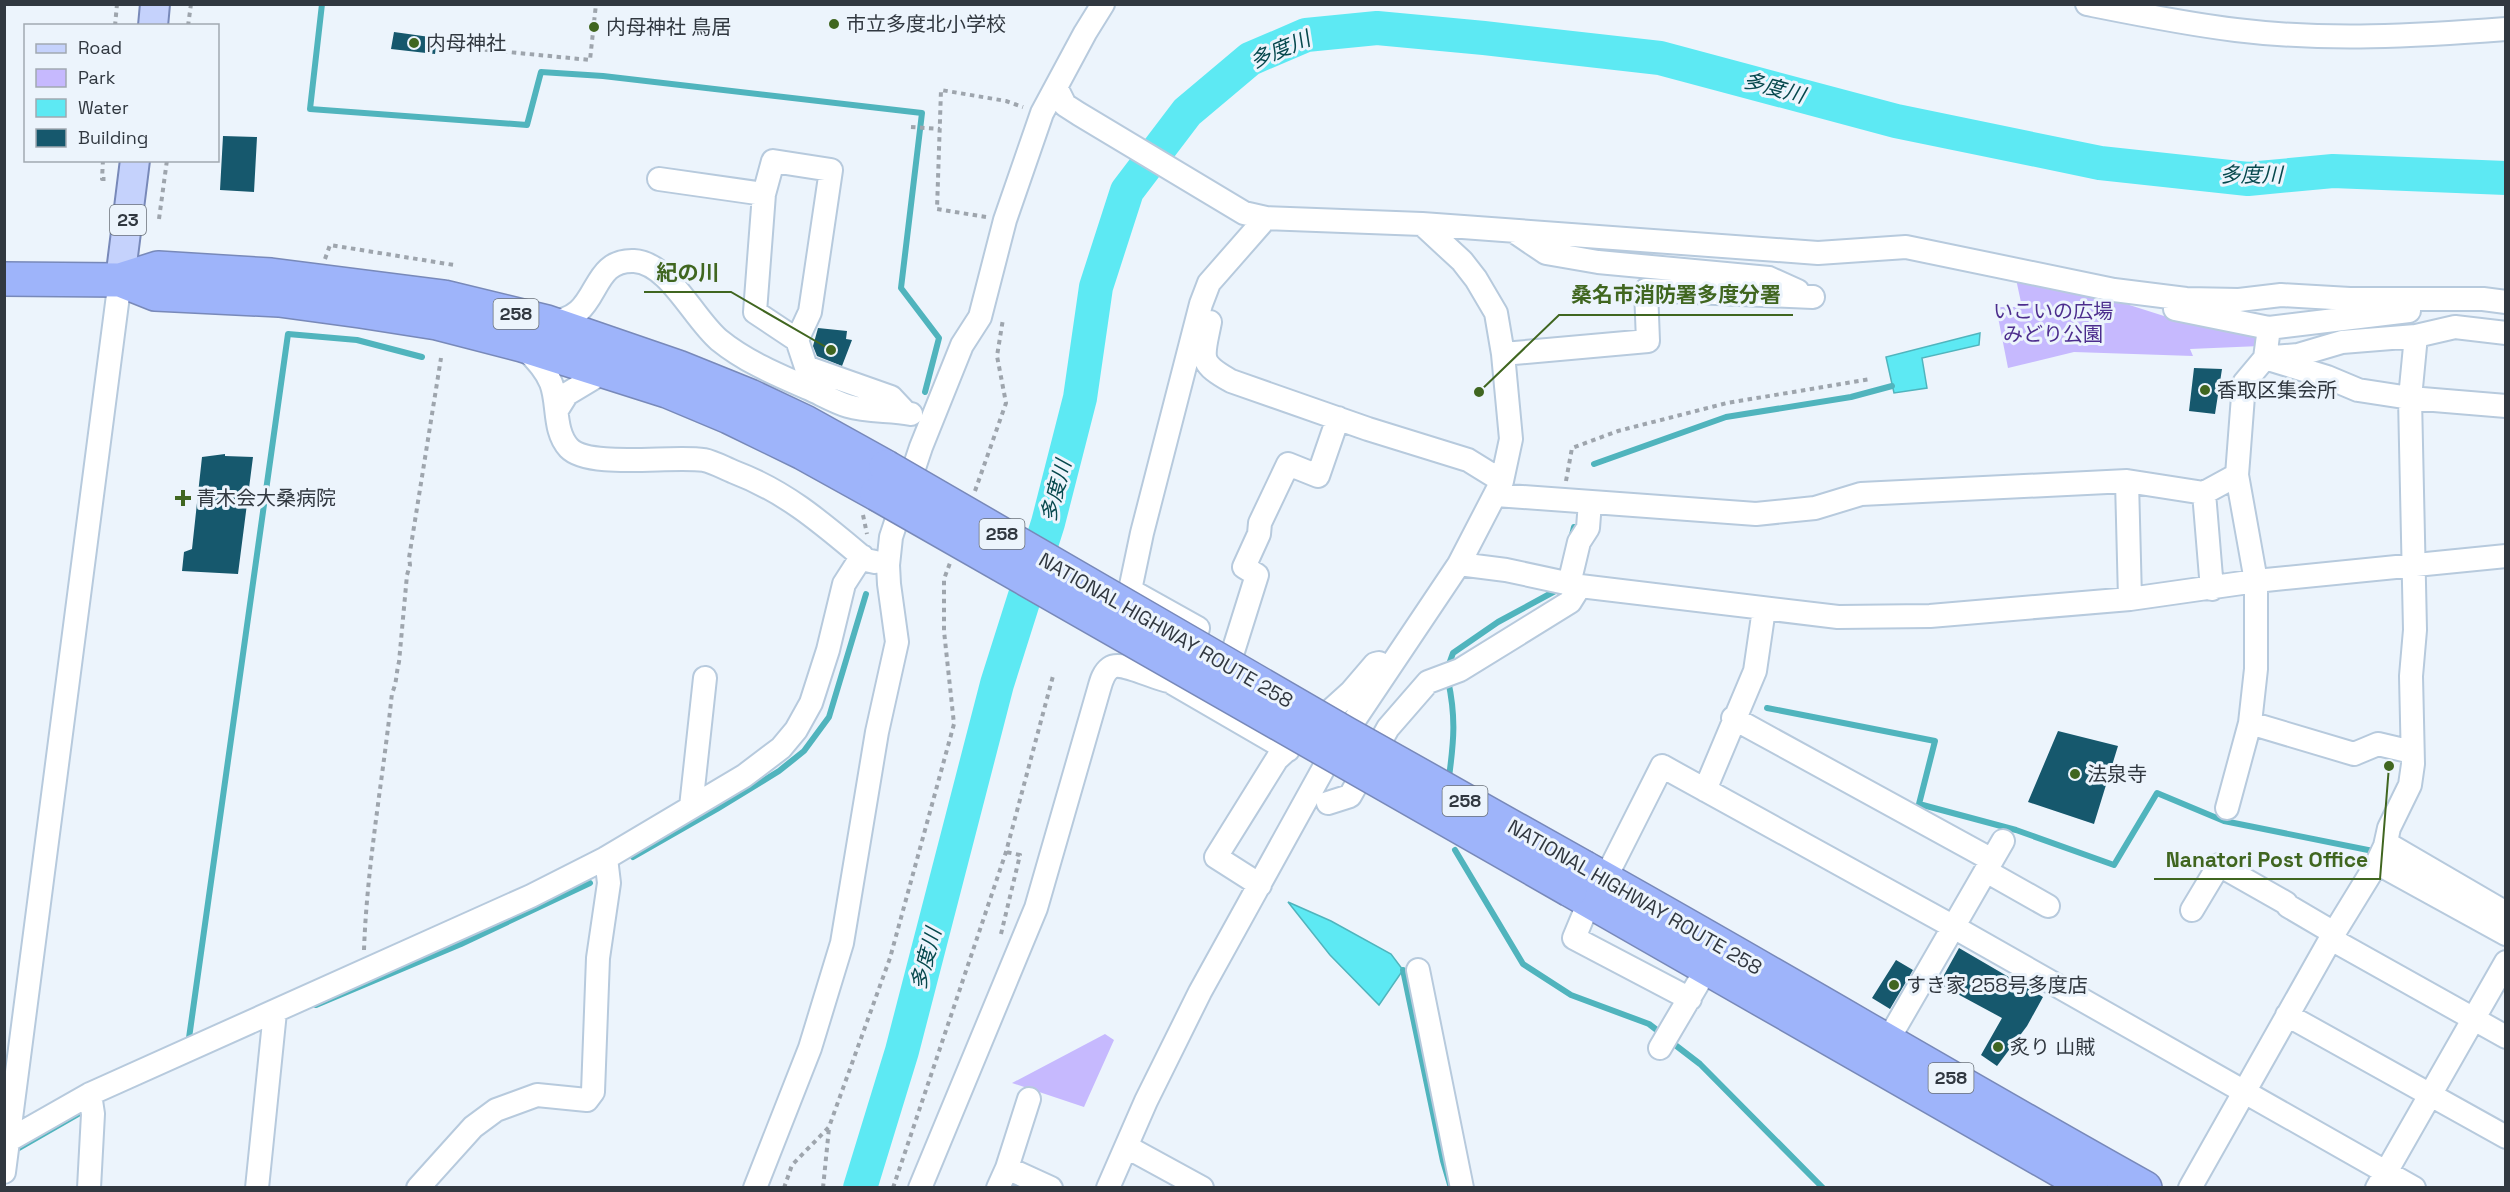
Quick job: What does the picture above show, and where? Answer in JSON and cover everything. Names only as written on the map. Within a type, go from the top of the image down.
[{"type":"highway","name":"NATIONAL HIGHWAY ROUTE 258","points":[[4,279],[120,280],[158,268],[271,275],[444,297],[547,322],[667,390],[802,453],[882,481],[1587,885],[1888,1040],[1991,1102],[2145,1188]]},
{"type":"highway","name":"NATIONAL HIGHWAY ROUTE 258","points":[[120,280],[155,294],[279,300],[326,306],[437,323],[522,345],[611,357]]},
{"type":"highway","name":"NATIONAL HIGHWAY ROUTE 258","points":[[1587,885],[1707,968],[2091,1188]]},
{"type":"main road","points":[[153,24],[155,4]]},
{"type":"main road","name":"23","points":[[120,280],[135,162]]},
{"type":"street","points":[[755,1188],[810,1048],[842,944],[877,732],[897,642],[888,565],[891,537],[921,447],[962,345],[980,317],[1005,220],[1042,113],[1103,4]]},
{"type":"street","points":[[2087,4],[2238,30],[2365,36],[2445,34],[2505,28]]},
{"type":"street","points":[[1056,87],[1065,105],[1079,114],[1244,213],[1266,218],[1422,224],[1818,253],[1906,247],[2125,291],[2186,299],[2239,300],[2281,295],[2350,299],[2483,299],[2505,302]]},
{"type":"street","points":[[797,340],[810,312],[831,170],[773,161],[764,195],[755,312],[797,340],[806,367],[891,397],[906,413]]},
{"type":"street","points":[[659,179],[764,195]]},
{"type":"street","points":[[1169,681],[1198,628],[1130,590],[1142,532],[1201,304],[1209,283],[1266,218]]},
{"type":"street","points":[[1108,1188],[1146,1101],[1195,1003],[1338,744],[1459,564],[1499,488],[1511,439],[1503,354],[1496,313],[1462,261],[1422,224]]},
{"type":"street","points":[[1503,354],[1648,341],[1646,290],[1814,297],[1769,278],[1598,262],[1546,253],[1514,231]]},
{"type":"street","points":[[547,322],[564,322],[579,312],[590,300],[595,284],[617,265],[633,261],[647,264],[660,271],[718,339],[753,363],[848,406],[933,418]]},
{"type":"street","points":[[4,1172],[120,280]]},
{"type":"street","points":[[1209,283],[1217,292],[1204,351],[1205,362],[1208,366],[1244,386],[1468,460],[1499,488],[1563,500],[1756,514],[1815,508],[1861,494],[2127,481],[2204,493],[2237,475]]},
{"type":"street","points":[[2125,291],[2136,300],[2269,328],[2414,310],[2430,298]]},
{"type":"street","points":[[557,410],[567,394],[611,357],[590,300]]},
{"type":"street","points":[[2265,358],[2298,355],[2342,342],[2416,336],[2455,327],[2505,333]]},
{"type":"street","points":[[2227,808],[2250,723],[2256,669],[2256,581],[2237,475],[2244,383],[2265,358],[2269,328]]},
{"type":"street","points":[[2190,1188],[2287,1015],[2383,851],[2389,828],[2410,785],[2415,630],[2410,398],[2416,336]]},
{"type":"street","points":[[522,345],[542,365],[551,383],[558,428],[570,448],[591,458],[665,458],[706,461],[764,483],[821,521],[866,560],[888,565]]},
{"type":"street","points":[[2265,358],[2327,377],[2358,390],[2410,398],[2505,406]]},
{"type":"street","points":[[1215,708],[1257,575],[1244,567],[1259,534],[1260,524],[1288,464],[1318,476],[1338,418]]},
{"type":"street","points":[[2127,481],[2130,599]]},
{"type":"street","points":[[2204,493],[2212,589]]},
{"type":"street","points":[[1328,803],[1350,796],[1388,728],[1428,682],[1461,670],[1570,602],[1579,542],[1588,528],[1590,502]]},
{"type":"street","points":[[7,1141],[90,1094],[501,910],[606,858],[744,776],[781,748],[796,730],[811,704],[818,686],[844,584],[862,556]]},
{"type":"street","points":[[1459,564],[1506,570],[1574,585],[1838,617],[1930,616],[2130,599],[2256,581],[2505,556]]},
{"type":"street","points":[[1705,790],[1733,718],[1755,671],[1764,609]]},
{"type":"street","points":[[1260,885],[1216,857],[1278,759],[1351,692],[1375,664],[1395,658]]},
{"type":"street","points":[[920,1188],[1036,908],[1104,675],[1109,668],[1115,665],[1124,666],[1157,680],[1169,681],[1288,750]]},
{"type":"street","points":[[691,807],[705,678]]},
{"type":"street","points":[[1733,718],[1994,857],[2048,906]]},
{"type":"street","points":[[2250,723],[2354,754],[2378,744],[2412,752]]},
{"type":"street","points":[[1690,999],[1574,938],[1587,885],[1662,766],[2245,1091],[2382,1179],[2414,1188]]},
{"type":"street","points":[[2383,851],[2505,913]]},
{"type":"street","points":[[2383,851],[2505,934]]},
{"type":"street","points":[[1888,1040],[1994,857]]},
{"type":"street","points":[[418,1188],[472,1127],[496,1110],[537,1095],[587,1100],[594,1092],[598,958],[609,883],[606,858]]},
{"type":"street","points":[[2192,910],[2219,865],[2286,903],[2333,936],[2505,1037]]},
{"type":"street","points":[[2382,1179],[2505,962]]},
{"type":"street","points":[[1660,1048],[1707,968]]},
{"type":"street","points":[[1418,970],[1462,1188]]},
{"type":"street","points":[[257,1188],[274,1012]]},
{"type":"street","points":[[2287,1015],[2505,1137]]},
{"type":"street","points":[[89,1188],[93,1114],[90,1094]]},
{"type":"street","points":[[1029,1099],[1002,1178],[1051,1188]]},
{"type":"street","points":[[1127,1147],[1202,1188]]},
{"type":"path","points":[[114,24],[117,4]]},
{"type":"path","points":[[188,24],[191,4]]},
{"type":"path","points":[[468,48],[590,60],[596,4]]},
{"type":"path","points":[[1005,220],[937,209],[941,90],[1006,101]]},
{"type":"path","points":[[911,127],[939,129]]},
{"type":"path","points":[[159,219],[167,162]]},
{"type":"path","points":[[321,281],[330,245],[454,265]]},
{"type":"path","points":[[971,502],[1006,403],[997,356],[1003,317]]},
{"type":"path","points":[[363,971],[367,900],[392,693],[399,662],[406,575],[411,566],[409,558],[441,358]]},
{"type":"path","points":[[1563,500],[1572,448],[1618,431],[1727,403],[1872,379]]},
{"type":"path","points":[[824,1188],[829,1127],[890,958],[954,724],[944,631],[944,579],[951,557]]},
{"type":"path","points":[[892,1188],[1006,852],[1053,676]]},
{"type":"path","points":[[1000,941],[1020,855],[1006,852]]},
{"type":"path","points":[[784,1188],[792,1165],[829,1127]]},
{"type":"green space","name":"いこいの広場 みどり公園","points":[[2016,279],[2098,295],[2164,316],[2261,333],[2260,346],[2190,349],[2193,356],[2074,352],[2008,368],[1996,307],[2022,307]]},
{"type":"green space","points":[[1105,1034],[1114,1040],[1084,1107],[1012,1083]]},
{"type":"water","points":[[1980,333],[1979,345],[1922,358],[1927,388],[1894,393],[1886,357]]},
{"type":"water","points":[[1288,902],[1331,921],[1391,954],[1403,970],[1379,1005],[1330,955]]},
{"type":"building","name":"内母神社","points":[[394,32],[437,38],[435,54],[391,49]]},
{"type":"building","points":[[223,136],[257,137],[254,192],[220,190]]},
{"type":"building","points":[[818,328],[847,331],[846,339],[852,340],[842,366],[817,356],[813,346]]},
{"type":"building","name":"香取区集会所","points":[[2194,368],[2222,369],[2215,414],[2189,411]]},
{"type":"building","points":[[225,454],[225,456],[253,457],[238,574],[182,571],[184,552],[192,549],[202,457]]},
{"type":"building","name":"法泉寺","points":[[2058,731],[2118,746],[2094,824],[2028,802]]},
{"type":"building","points":[[1959,948],[2043,997],[2027,1026],[1997,1066],[1981,1055],[2002,1018],[1939,984]]},
{"type":"building","name":"すき家 258号多度店","points":[[1896,960],[1913,970],[1890,1009],[1872,998]]},
{"type":"waterway","points":[[322,4],[310,109],[527,125],[541,72],[603,76],[922,113],[901,288],[939,338],[925,392]]},
{"type":"waterway","name":"多度川","points":[[860,1188],[902,1051],[997,684],[1048,523],[1080,398],[1096,287],[1127,191],[1187,112],[1250,59],[1306,35],[1377,28],[1484,38],[1660,58],[1896,121],[2100,163],[2248,179],[2333,171],[2506,178]]},
{"type":"waterway","points":[[189,1038],[288,334],[357,340],[422,357]]},
{"type":"waterway","points":[[1594,464],[1726,417],[1851,397],[1892,386]]},
{"type":"waterway","points":[[1571,539],[1574,527]]},
{"type":"waterway","points":[[1448,667],[1453,653],[1498,622],[1557,590]]},
{"type":"waterway","points":[[633,857],[779,771],[804,751],[829,717],[866,594]]},
{"type":"waterway","points":[[1448,680],[1453,728],[1449,777]]},
{"type":"waterway","points":[[1767,708],[1935,741],[1919,804],[2016,830],[2114,865],[2157,793],[2224,821],[2378,852]]},
{"type":"waterway","points":[[1455,850],[1523,964],[1571,995],[1649,1024],[1662,1034]]},
{"type":"waterway","points":[[316,1005],[461,944],[590,883]]},
{"type":"waterway","points":[[1403,970],[1443,1161],[1451,1188]]},
{"type":"waterway","points":[[1670,1041],[1700,1064],[1823,1188]]},
{"type":"waterway","points":[[19,1148],[80,1113]]},
{"type":"place","name":"市立多度北小学校","points":[[834,24]]},
{"type":"place","name":"内母神社 鳥居","points":[[594,27]]},
{"type":"place","name":"内母神社","points":[[414,43]]},
{"type":"place","name":"紀の川","points":[[831,350]]},
{"type":"place","name":"香取区集会所","points":[[2205,390]]},
{"type":"place","name":"桑名市消防署多度分署","points":[[1479,392]]},
{"type":"place","name":"青木会大桑病院","points":[[183,498]]},
{"type":"place","name":"Nanatori Post Office","points":[[2389,766]]},
{"type":"place","name":"法泉寺","points":[[2075,774]]},
{"type":"place","name":"すき家 258号多度店","points":[[1894,985]]},
{"type":"place","name":"炙り 山賊","points":[[1998,1047]]}]
